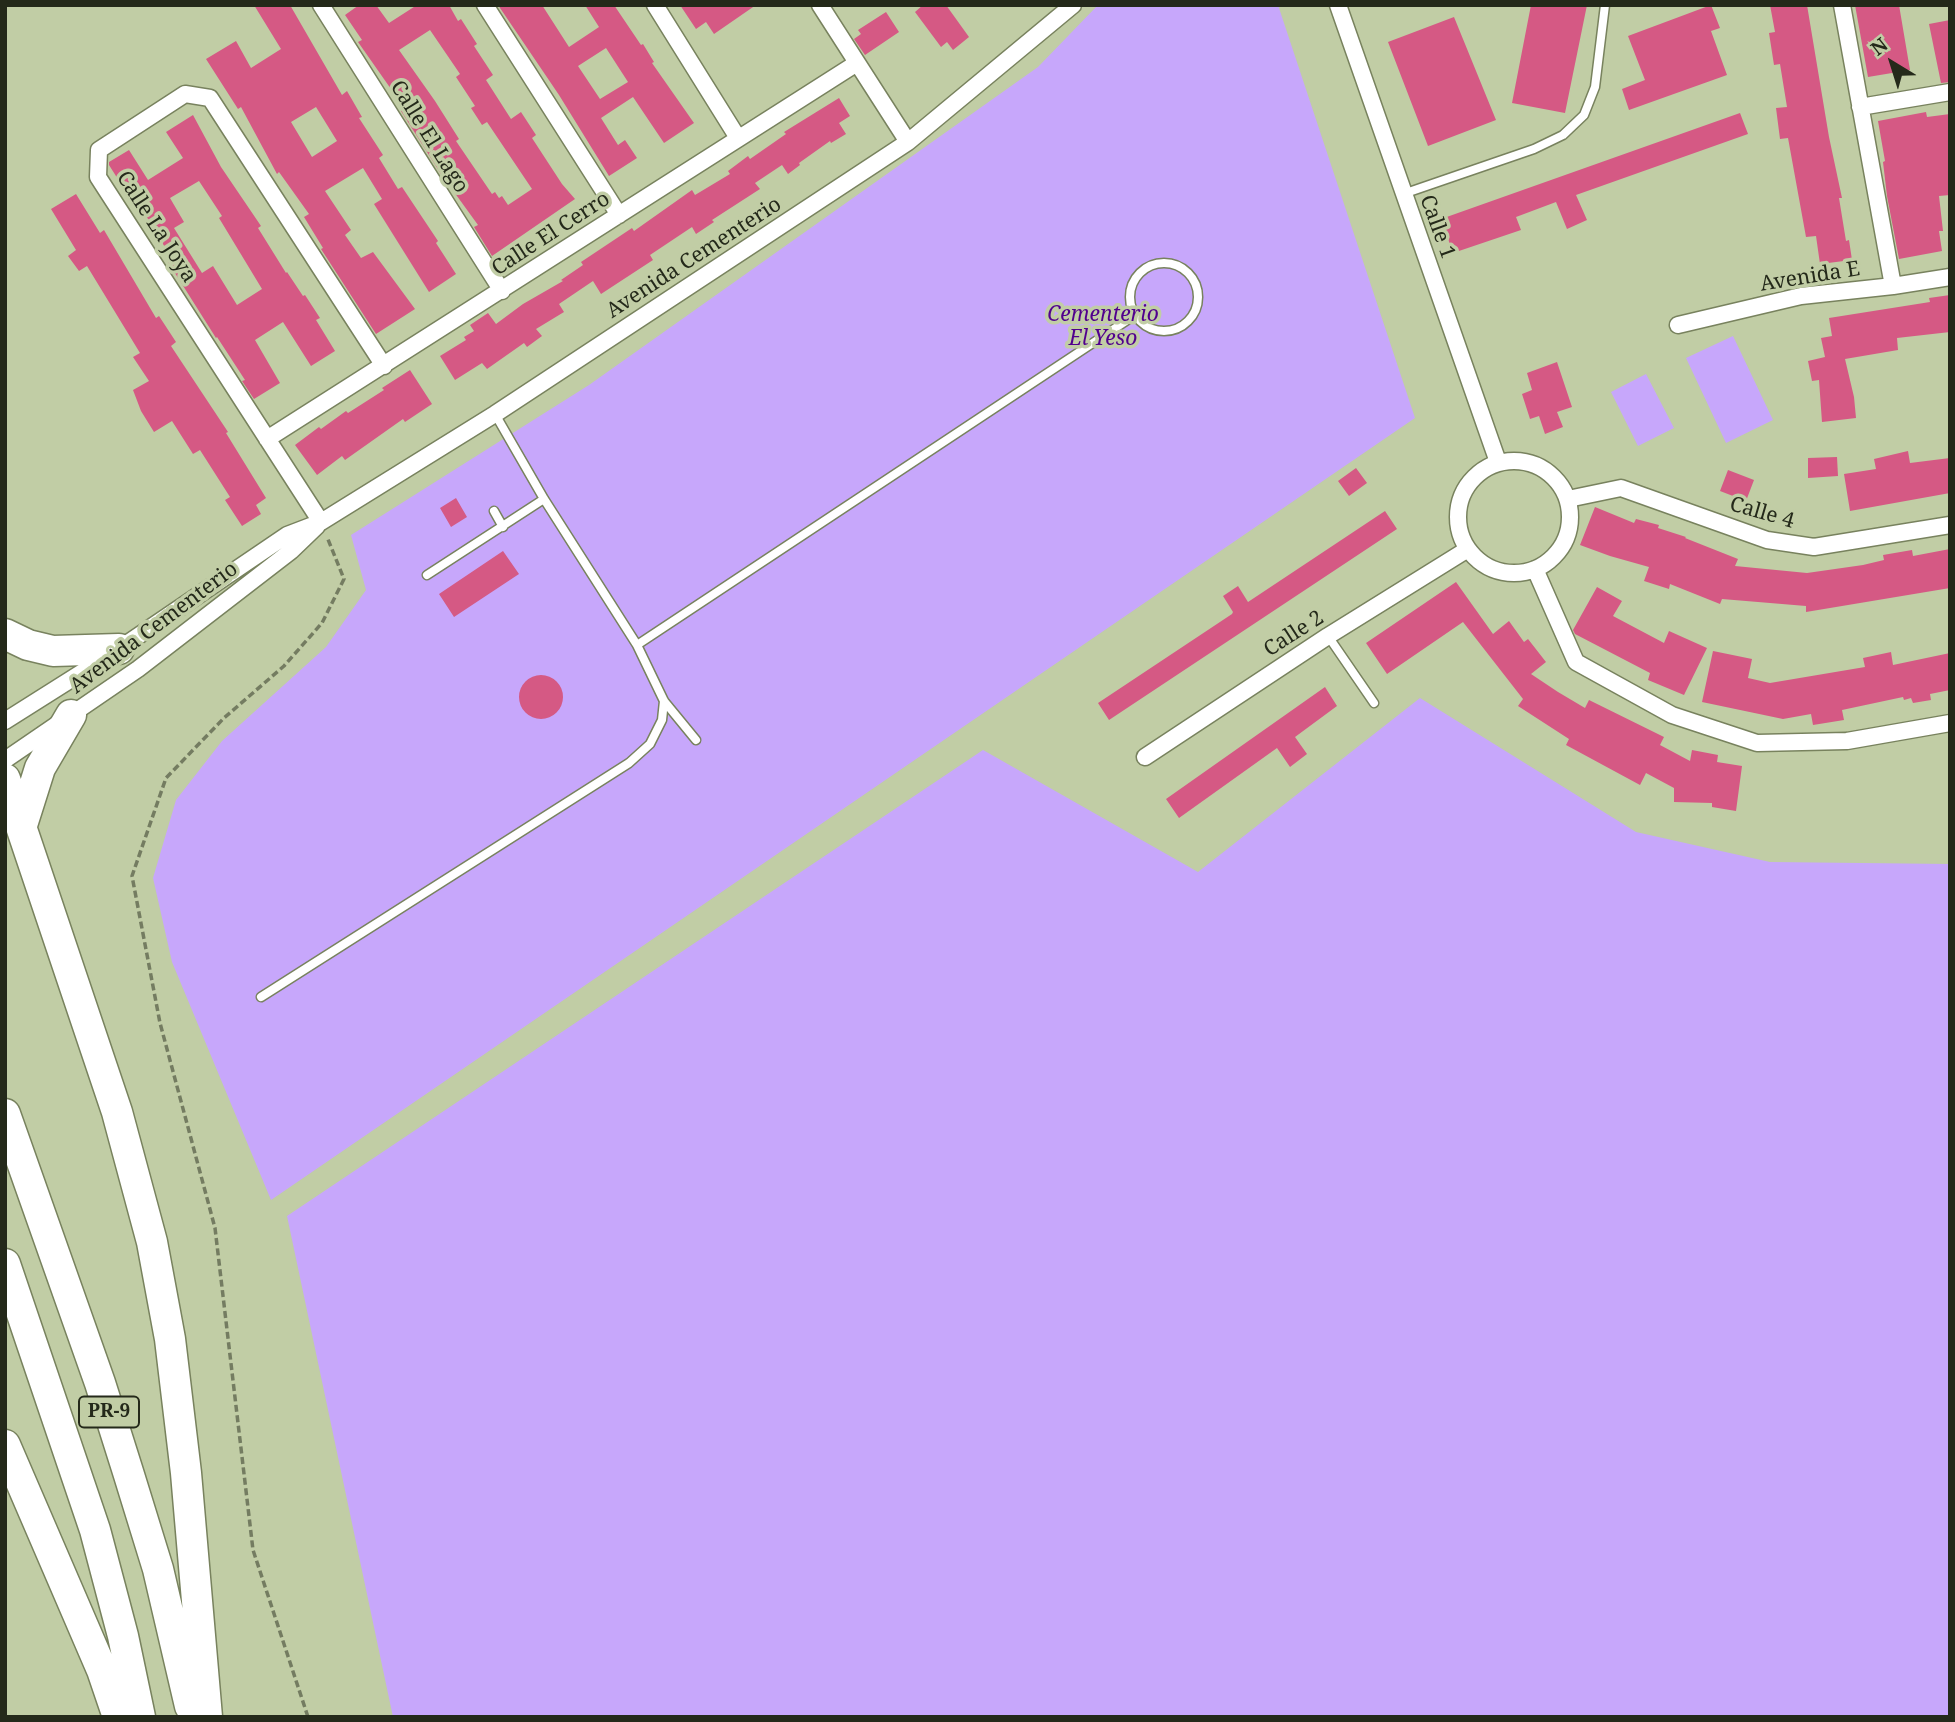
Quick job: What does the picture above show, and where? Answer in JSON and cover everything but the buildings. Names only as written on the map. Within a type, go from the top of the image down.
[{"type":"highway","points":[[5,634],[28,645],[53,651],[119,649]]},
{"type":"highway","points":[[22,825],[40,768],[71,715]]},
{"type":"highway","points":[[5,779],[117,1112],[152,1242],[172,1352],[208,1717]]},
{"type":"highway","name":"PR-9","points":[[5,1114],[100,1383],[154,1555],[192,1717]]},
{"type":"highway","name":"PR-9","points":[[5,1264],[95,1530],[123,1636],[140,1717]]},
{"type":"highway","points":[[5,1445],[102,1670],[118,1717]]},
{"type":"street","name":"Calle El Lago","points":[[321,5],[502,291]]},
{"type":"street","points":[[485,5],[619,215]]},
{"type":"street","points":[[655,5],[738,138]]},
{"type":"street","points":[[820,5],[908,142]]},
{"type":"street","name":"Avenida Cementerio","points":[[5,721],[119,649],[287,535],[321,522],[495,414],[908,142],[1073,5]]},
{"type":"street","name":"Calle 1","points":[[1338,5],[1498,462]]},
{"type":"street","points":[[1842,5],[1893,286]]},
{"type":"street","name":"Calle El Cerro","points":[[267,439],[857,63]]},
{"type":"street","points":[[1860,107],[1950,92]]},
{"type":"street","name":"Calle La Joya","points":[[321,522],[98,177],[99,150],[185,94],[210,97],[384,366]]},
{"type":"street","name":"Avenida E","points":[[1678,325],[1801,296],[1950,277]]},
{"type":"street","points":[[1527,461],[1553,475],[1568,499],[1571,520],[1566,540],[1553,558],[1535,569],[1517,573],[1498,571],[1481,562],[1468,549],[1459,530],[1458,509],[1465,488],[1479,472],[1498,462],[1527,461]]},
{"type":"street","name":"Calle 4","points":[[1568,499],[1621,488],[1768,540],[1814,547],[1950,525]]},
{"type":"street","name":"Avenida Cementerio","points":[[5,760],[138,669],[291,551],[321,522]]},
{"type":"street","name":"Calle 2","points":[[1145,757],[1328,636],[1468,549]]},
{"type":"street","points":[[1535,569],[1576,662],[1672,715],[1757,743],[1847,741],[1950,723]]},
{"type":"lane","points":[[1403,194],[1534,149],[1563,135],[1584,115],[1595,87],[1605,5]]},
{"type":"lane","points":[[1173,263],[1192,276],[1198,297],[1196,308],[1183,325],[1173,330],[1151,329],[1135,315],[1129,292],[1133,281],[1150,265],[1173,263]]},
{"type":"lane","points":[[637,645],[1135,315]]},
{"type":"lane","points":[[495,414],[544,499],[637,645],[664,701],[696,740]]},
{"type":"lane","points":[[427,575],[544,499]]},
{"type":"lane","points":[[494,511],[503,527]]},
{"type":"lane","points":[[1328,636],[1374,704]]},
{"type":"lane","points":[[261,997],[629,764],[650,744],[662,720],[664,701]]},
{"type":"path","points":[[307,1717],[253,1550],[215,1228],[160,1023],[132,876],[166,778],[224,718],[284,666],[322,623],[344,579],[321,522]]},
{"type":"green space","name":"Cementerio El Yeso","points":[[1098,5],[1278,5],[1415,418],[271,1200],[172,962],[153,878],[176,800],[222,741],[326,647],[366,590],[351,535],[589,385],[1038,67]]},
{"type":"green space","points":[[1733,336],[1773,420],[1726,443],[1686,358]]},
{"type":"green space","points":[[1646,374],[1674,428],[1638,446],[1611,392]]},
{"type":"green space","points":[[1420,698],[1636,832],[1770,862],[1950,864],[1950,1717],[393,1717],[287,1216],[983,750],[1198,872]]}]
